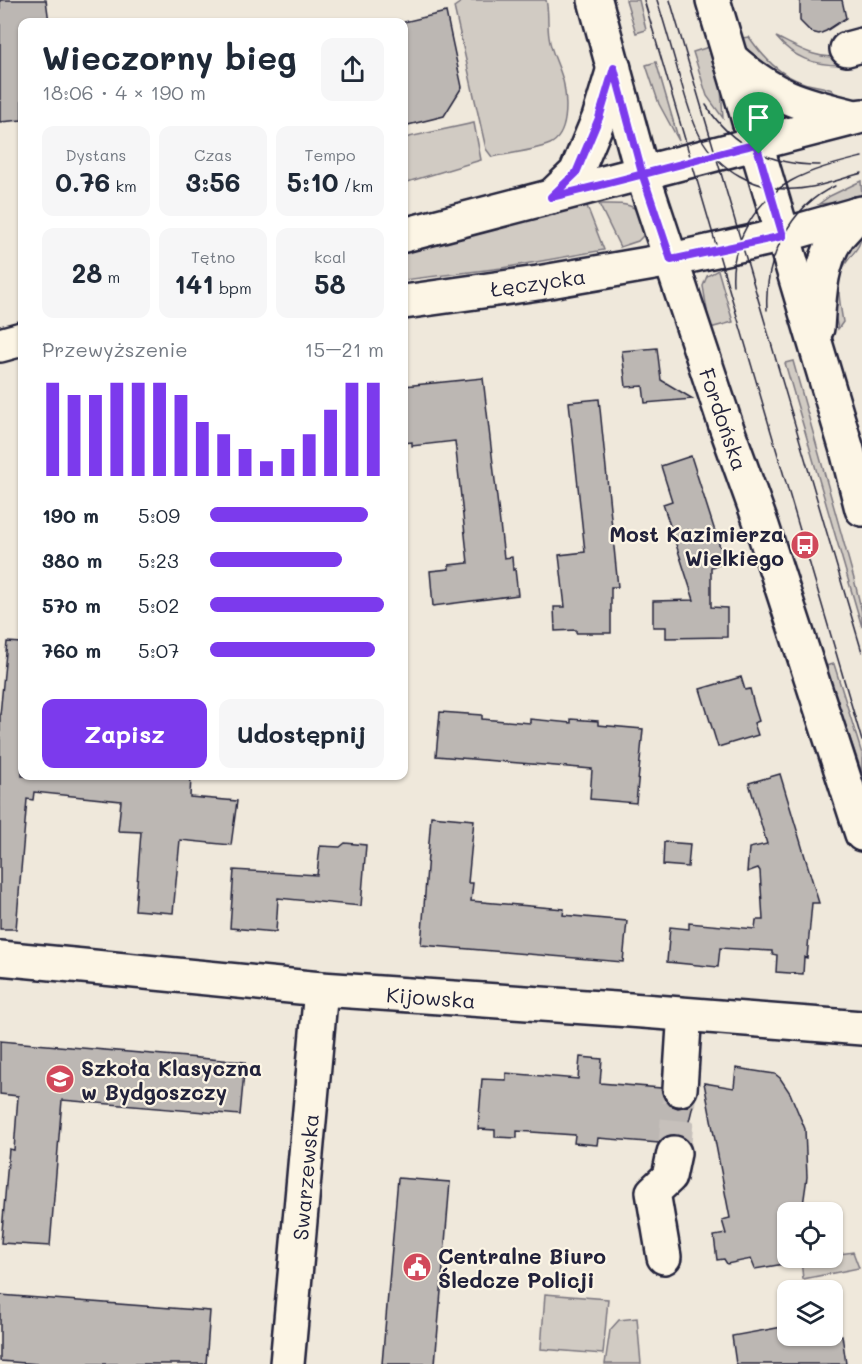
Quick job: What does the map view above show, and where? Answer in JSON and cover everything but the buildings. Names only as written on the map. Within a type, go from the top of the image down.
[{"type":"street","name":"Fordońska","points":[[595,0],[642,173],[727,429],[762,526],[862,834]]},
{"type":"street","points":[[713,0],[816,344],[862,509]]},
{"type":"street","points":[[730,58],[766,87],[787,98],[859,117]]},
{"type":"street","points":[[551,197],[576,173],[599,118],[614,68]]},
{"type":"street","points":[[408,234],[859,117]]},
{"type":"street","points":[[816,344],[818,304],[829,255],[837,237],[860,214]]},
{"type":"street","name":"Łęczycka","points":[[408,301],[538,283],[671,260],[783,236],[860,214]]},
{"type":"street","points":[[0,345],[18,340]]},
{"type":"street","points":[[0,352],[18,352]]},
{"type":"street","name":"Kijowska","points":[[0,958],[321,989],[862,1028]]},
{"type":"street","name":"Swarzewska","points":[[287,1364],[321,989]]},
{"type":"street","points":[[680,1089],[684,1026],[682,1015]]},
{"type":"street","points":[[664,1257],[653,1192],[669,1177],[674,1153]]},
{"type":"shaded area","points":[[464,0],[546,0],[550,43],[563,79],[566,100],[564,126],[556,140],[550,144],[492,157],[486,149],[454,7]]},
{"type":"shaded area","points":[[626,0],[639,0],[646,30],[636,33]]},
{"type":"shaded area","points":[[749,37],[766,59],[787,75],[804,83],[832,90],[837,96],[801,91],[750,55],[741,38]]},
{"type":"shaded area","points":[[776,37],[814,54],[838,56],[841,65],[822,64],[805,59],[790,50]]},
{"type":"shaded area","points":[[712,46],[720,73],[723,118],[707,96],[693,52]]},
{"type":"shaded area","points":[[656,62],[679,141],[659,104],[646,65]]},
{"type":"shaded area","points":[[474,123],[481,160],[408,182],[408,137]]},
{"type":"shaded area","points":[[861,181],[862,196],[819,204],[830,196]]},
{"type":"shaded area","points":[[585,201],[604,250],[502,268],[408,280],[408,248]]},
{"type":"shaded area","points":[[599,204],[625,205],[637,210],[641,216],[643,236],[638,241],[620,247]]},
{"type":"shaded area","points":[[862,233],[858,246],[841,273],[839,293],[843,322],[838,329],[831,298],[844,250]]},
{"type":"shaded area","points":[[718,270],[733,322],[710,328],[703,286],[707,276]]},
{"type":"shaded area","points":[[793,361],[854,579],[862,612],[862,627],[785,363]]},
{"type":"shaded area","points":[[834,664],[862,754],[862,773],[825,666]]},
{"type":"shaded area","points":[[853,1252],[859,1268],[803,1279],[802,1268],[843,1268],[843,1254]]},
{"type":"shaded area","points":[[545,1294],[608,1299],[603,1354],[541,1349]]},
{"type":"shaded area","points":[[637,1318],[641,1364],[605,1364],[610,1330],[619,1320]]},
{"type":"tunnel","points":[[674,1153],[680,1089]]},
{"type":"tram line","points":[[644,0],[862,741]]},
{"type":"tram line","points":[[657,0],[696,129],[717,159],[740,176],[781,189],[812,187],[862,173]]},
{"type":"tram line","points":[[670,0],[862,652]]},
{"type":"tram line","points":[[706,105],[728,132],[755,151],[786,162],[820,165]]},
{"type":"tram line","points":[[733,285],[733,270],[741,239],[747,225],[766,200],[799,177],[862,157]]},
{"type":"tram line","points":[[767,310],[770,273],[782,238],[804,207],[818,195],[835,186]]},
{"type":"place","name":"Most Kazimierza Wielkiego","points":[[805,545]]},
{"type":"place","name":"Szkoła Klasyczna w Bydgoszczy","points":[[60,1079]]},
{"type":"place","name":"Centralne Biuro Śledcze Policji","points":[[417,1267]]},
{"type":"route","points":[[759,154],[756,144],[691,160],[642,173],[584,189],[551,197],[576,173],[599,118],[614,68],[642,173],[671,260],[783,236],[759,154]]}]
